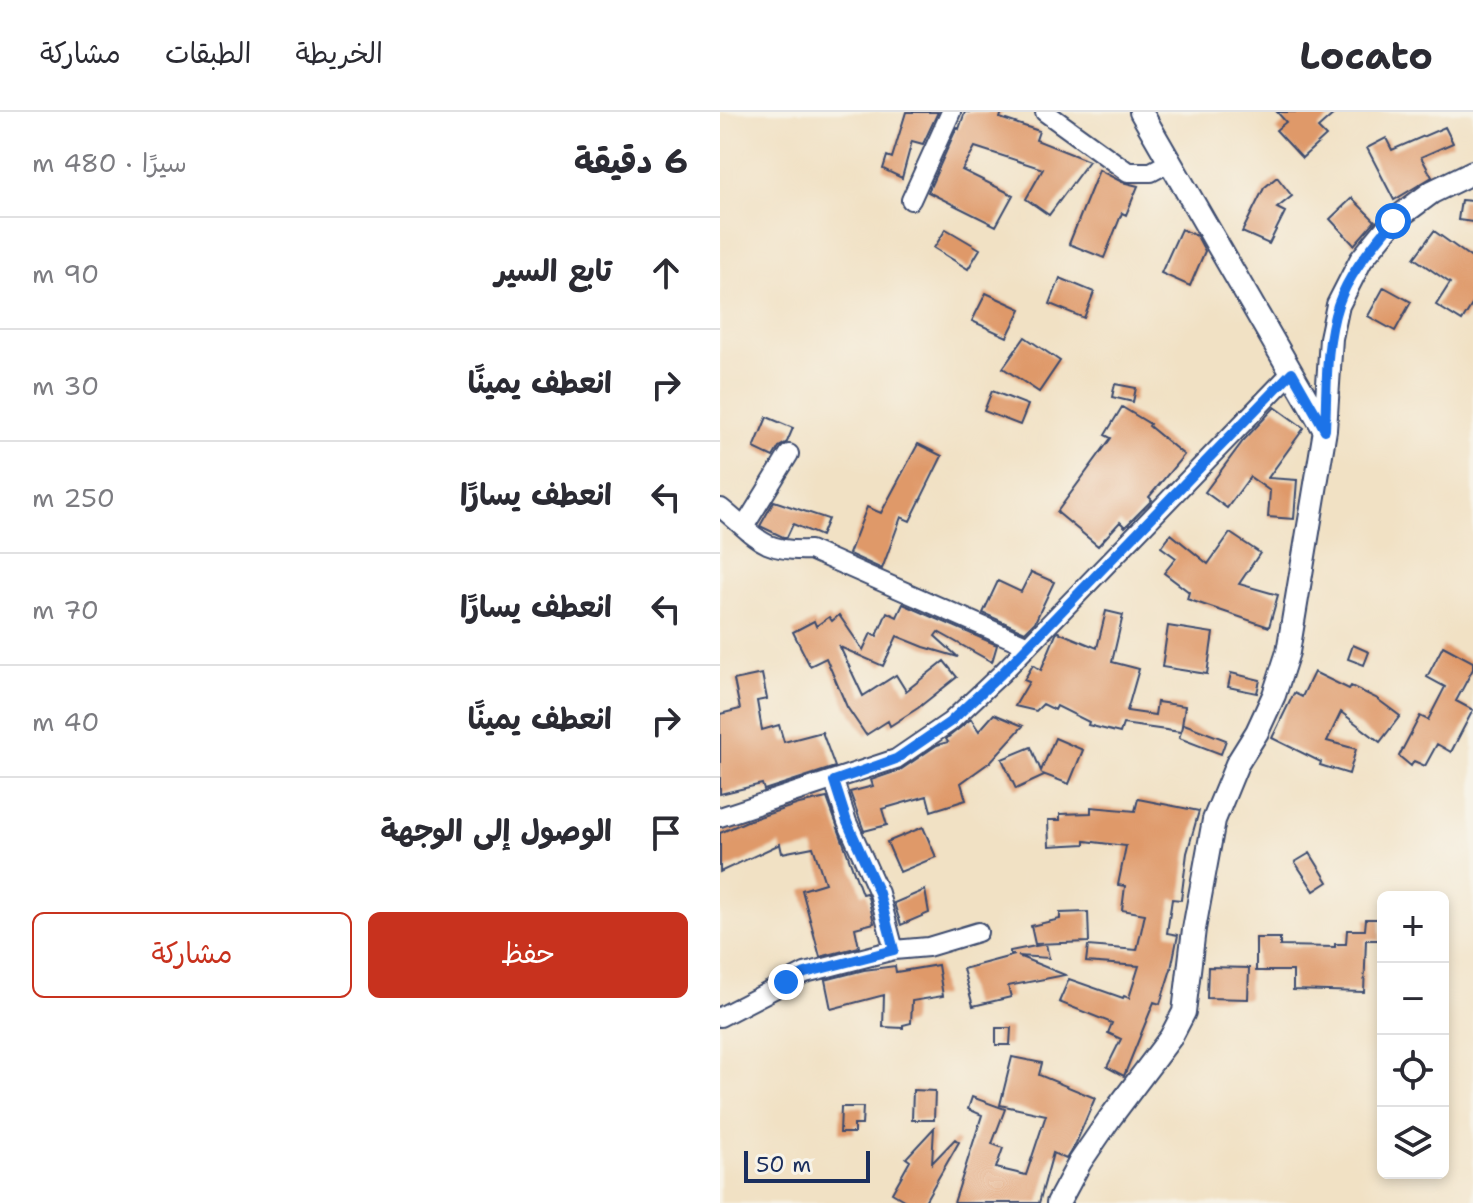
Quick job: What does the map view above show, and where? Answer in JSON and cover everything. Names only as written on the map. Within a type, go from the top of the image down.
[{"type":"main road","points":[[1141,112],[1325,430]]},
{"type":"main road","points":[[1058,1203],[1095,1140],[1171,1037],[1184,1012],[1194,929],[1214,820],[1237,764],[1257,732],[1274,695],[1288,652],[1325,430],[1331,338],[1338,305],[1361,260],[1393,221],[1432,192],[1473,172]]},
{"type":"street","points":[[911,200],[951,112]]},
{"type":"street","points":[[1045,112],[1128,172],[1151,172],[1170,162]]},
{"type":"street","points":[[720,817],[896,759],[950,722],[1028,646],[1292,372]]},
{"type":"street","points":[[744,527],[789,454]]},
{"type":"street","points":[[721,508],[768,547],[810,550],[1028,646]]},
{"type":"street","points":[[834,781],[847,822],[879,893],[894,950]]},
{"type":"street","points":[[720,1017],[805,973],[894,950],[928,947],[978,932]]},
{"type":"building","points":[[906,112],[938,112],[923,144],[912,141],[902,178],[883,169],[887,156],[892,158]]},
{"type":"building","points":[[965,112],[1002,112],[1000,118],[1039,131],[1036,140],[1089,161],[1049,215],[1026,199],[1043,169],[975,147],[962,170],[1013,195],[996,226],[928,192]]},
{"type":"building","points":[[1277,112],[1336,112],[1318,128],[1326,136],[1302,158],[1276,130],[1286,122]]},
{"type":"building","points":[[1445,127],[1453,143],[1421,157],[1432,177],[1394,200],[1367,148],[1386,138],[1392,150]]},
{"type":"building","points":[[1099,170],[1138,186],[1126,215],[1122,213],[1104,258],[1069,244]]},
{"type":"building","points":[[1277,177],[1292,196],[1277,208],[1285,212],[1269,244],[1242,232],[1264,188]]},
{"type":"building","points":[[1352,198],[1375,221],[1354,245],[1330,219]]},
{"type":"building","points":[[1461,200],[1473,201],[1473,222],[1458,220]]},
{"type":"building","points":[[946,229],[980,249],[968,269],[934,248]]},
{"type":"building","points":[[1181,229],[1197,236],[1205,251],[1190,286],[1161,273]]},
{"type":"building","points":[[1434,231],[1473,259],[1473,303],[1462,321],[1436,305],[1450,283],[1414,258]]},
{"type":"building","points":[[1060,278],[1094,292],[1084,318],[1050,304]]},
{"type":"building","points":[[1384,287],[1411,302],[1395,331],[1368,316]]},
{"type":"building","points":[[986,293],[1021,309],[1007,337],[972,321]]},
{"type":"building","points":[[1025,337],[1060,361],[1039,392],[1003,368]]},
{"type":"building","points":[[1115,384],[1136,388],[1133,402],[1112,397]]},
{"type":"building","points":[[992,391],[1028,405],[1020,425],[984,411]]},
{"type":"building","points":[[1122,407],[1150,424],[1184,455],[1149,497],[1152,500],[1125,527],[1120,522],[1098,546],[1057,512],[1111,438],[1105,435]]},
{"type":"building","points":[[1275,407],[1304,428],[1268,478],[1297,480],[1294,519],[1268,517],[1270,491],[1250,477],[1227,508],[1205,492],[1243,441]]},
{"type":"building","points":[[767,417],[793,428],[787,442],[779,447],[773,457],[754,448]]},
{"type":"building","points":[[918,444],[942,456],[910,521],[901,517],[882,569],[849,554],[867,507],[881,513]]},
{"type":"building","points":[[774,501],[828,519],[821,536],[793,524],[787,537],[760,526]]},
{"type":"building","points":[[1230,533],[1260,553],[1239,584],[1278,595],[1269,627],[1187,599],[1189,592],[1164,573],[1176,558],[1161,547],[1171,534],[1208,564]]},
{"type":"building","points":[[1031,572],[1054,582],[1035,622],[1025,632],[983,613],[998,581],[1021,592]]},
{"type":"building","points":[[903,604],[997,645],[992,662],[938,632],[935,636],[958,657],[897,636],[883,666],[840,647],[863,696],[896,675],[906,691],[944,661],[957,677],[890,726],[888,721],[866,735],[847,707],[826,658],[810,666],[793,632],[814,621],[816,626],[829,617],[832,621],[839,615],[863,650],[871,633],[877,636],[887,612],[897,617]]},
{"type":"building","points":[[1106,611],[1123,615],[1112,662],[1139,669],[1127,711],[1155,715],[1157,702],[1185,706],[1181,732],[1123,724],[1120,733],[1088,725],[1089,722],[1057,706],[1055,710],[1043,704],[1036,711],[1015,706],[1029,682],[1024,680],[1033,665],[1041,670],[1056,634],[1058,632],[1097,648]]},
{"type":"building","points":[[1168,626],[1213,633],[1207,674],[1162,667]]},
{"type":"building","points":[[1353,645],[1369,652],[1364,665],[1348,659]]},
{"type":"building","points":[[1443,646],[1473,662],[1473,669],[1456,701],[1473,710],[1451,752],[1437,744],[1425,766],[1414,761],[1411,766],[1399,756],[1420,716],[1428,720],[1445,687],[1427,677]]},
{"type":"building","points":[[1314,672],[1376,698],[1400,716],[1380,742],[1341,712],[1327,741],[1356,749],[1349,774],[1320,765],[1321,762],[1272,738],[1294,693],[1302,697]]},
{"type":"building","points":[[1231,673],[1260,680],[1257,693],[1228,687]]},
{"type":"building","points":[[762,674],[767,699],[757,701],[762,730],[779,725],[784,742],[822,732],[835,767],[764,790],[762,784],[720,794],[720,714],[740,709],[734,680]]},
{"type":"building","points":[[994,714],[1023,726],[990,762],[961,783],[966,800],[931,811],[927,796],[882,809],[887,825],[864,831],[850,792],[873,786],[871,780],[900,770],[937,745],[948,742],[946,739],[971,719],[979,731]]},
{"type":"building","points":[[1184,724],[1226,740],[1221,754],[1179,738]]},
{"type":"building","points":[[1055,738],[1083,750],[1069,784],[1043,774],[1016,789],[1002,759],[1031,747],[1041,771]]},
{"type":"building","points":[[827,798],[862,894],[866,893],[868,897],[874,923],[855,928],[859,947],[820,957],[802,890],[825,883],[813,847],[782,853],[780,844],[720,872],[720,833],[747,821]]},
{"type":"building","points":[[1138,799],[1199,811],[1187,853],[1181,900],[1172,899],[1167,933],[1178,935],[1171,969],[1160,1004],[1154,1002],[1124,1076],[1107,1067],[1121,1039],[1108,1033],[1112,1023],[1059,1002],[1069,979],[1129,998],[1139,966],[1086,962],[1088,946],[1137,950],[1145,914],[1122,910],[1125,886],[1118,885],[1126,846],[1085,841],[1085,844],[1049,846],[1048,820],[1060,820],[1060,814],[1091,813],[1091,807],[1135,811]]},
{"type":"building","points":[[923,827],[936,857],[900,872],[887,842]]},
{"type":"building","points":[[1310,853],[1328,882],[1314,891],[1295,862]]},
{"type":"building","points":[[925,890],[929,913],[901,925],[894,903]]},
{"type":"building","points":[[1088,912],[1089,942],[1035,944],[1031,926],[1060,919],[1060,913]]},
{"type":"building","points":[[1366,919],[1377,919],[1377,940],[1366,940],[1364,992],[1293,990],[1293,971],[1256,971],[1256,938],[1280,938],[1280,946],[1335,947],[1335,944],[1346,944],[1347,930],[1365,930]]},
{"type":"building","points":[[1046,944],[1049,958],[1018,956],[1065,975],[1008,986],[1011,997],[973,1006],[963,969],[1015,955],[1010,955],[1010,951]]},
{"type":"building","points":[[938,965],[943,996],[912,1001],[911,1023],[903,1025],[903,1028],[883,1027],[884,995],[831,1009],[825,980],[864,970],[895,966],[896,972]]},
{"type":"building","points":[[1208,967],[1249,968],[1248,999],[1207,998]]},
{"type":"building","points":[[996,1028],[1011,1028],[1010,1045],[996,1045]]},
{"type":"building","points":[[1012,1057],[1042,1063],[1039,1075],[1095,1098],[1066,1159],[1053,1153],[1039,1203],[954,1203],[982,1115],[968,1109],[972,1097],[1005,1109],[992,1144],[1003,1148],[996,1168],[1026,1175],[1046,1115],[1000,1105]]},
{"type":"building","points":[[913,1090],[935,1091],[934,1120],[912,1120]]},
{"type":"building","points":[[841,1107],[863,1107],[862,1125],[854,1125],[854,1133],[840,1133]]},
{"type":"building","points":[[934,1128],[932,1163],[955,1139],[959,1142],[924,1203],[909,1203],[892,1193],[910,1161],[906,1158]]},
{"type":"route","points":[[786,982],[805,973],[894,950],[879,893],[847,822],[834,781],[896,759],[950,722],[1001,674],[1292,372],[1325,430],[1331,338],[1338,305],[1361,260],[1393,221]]}]
